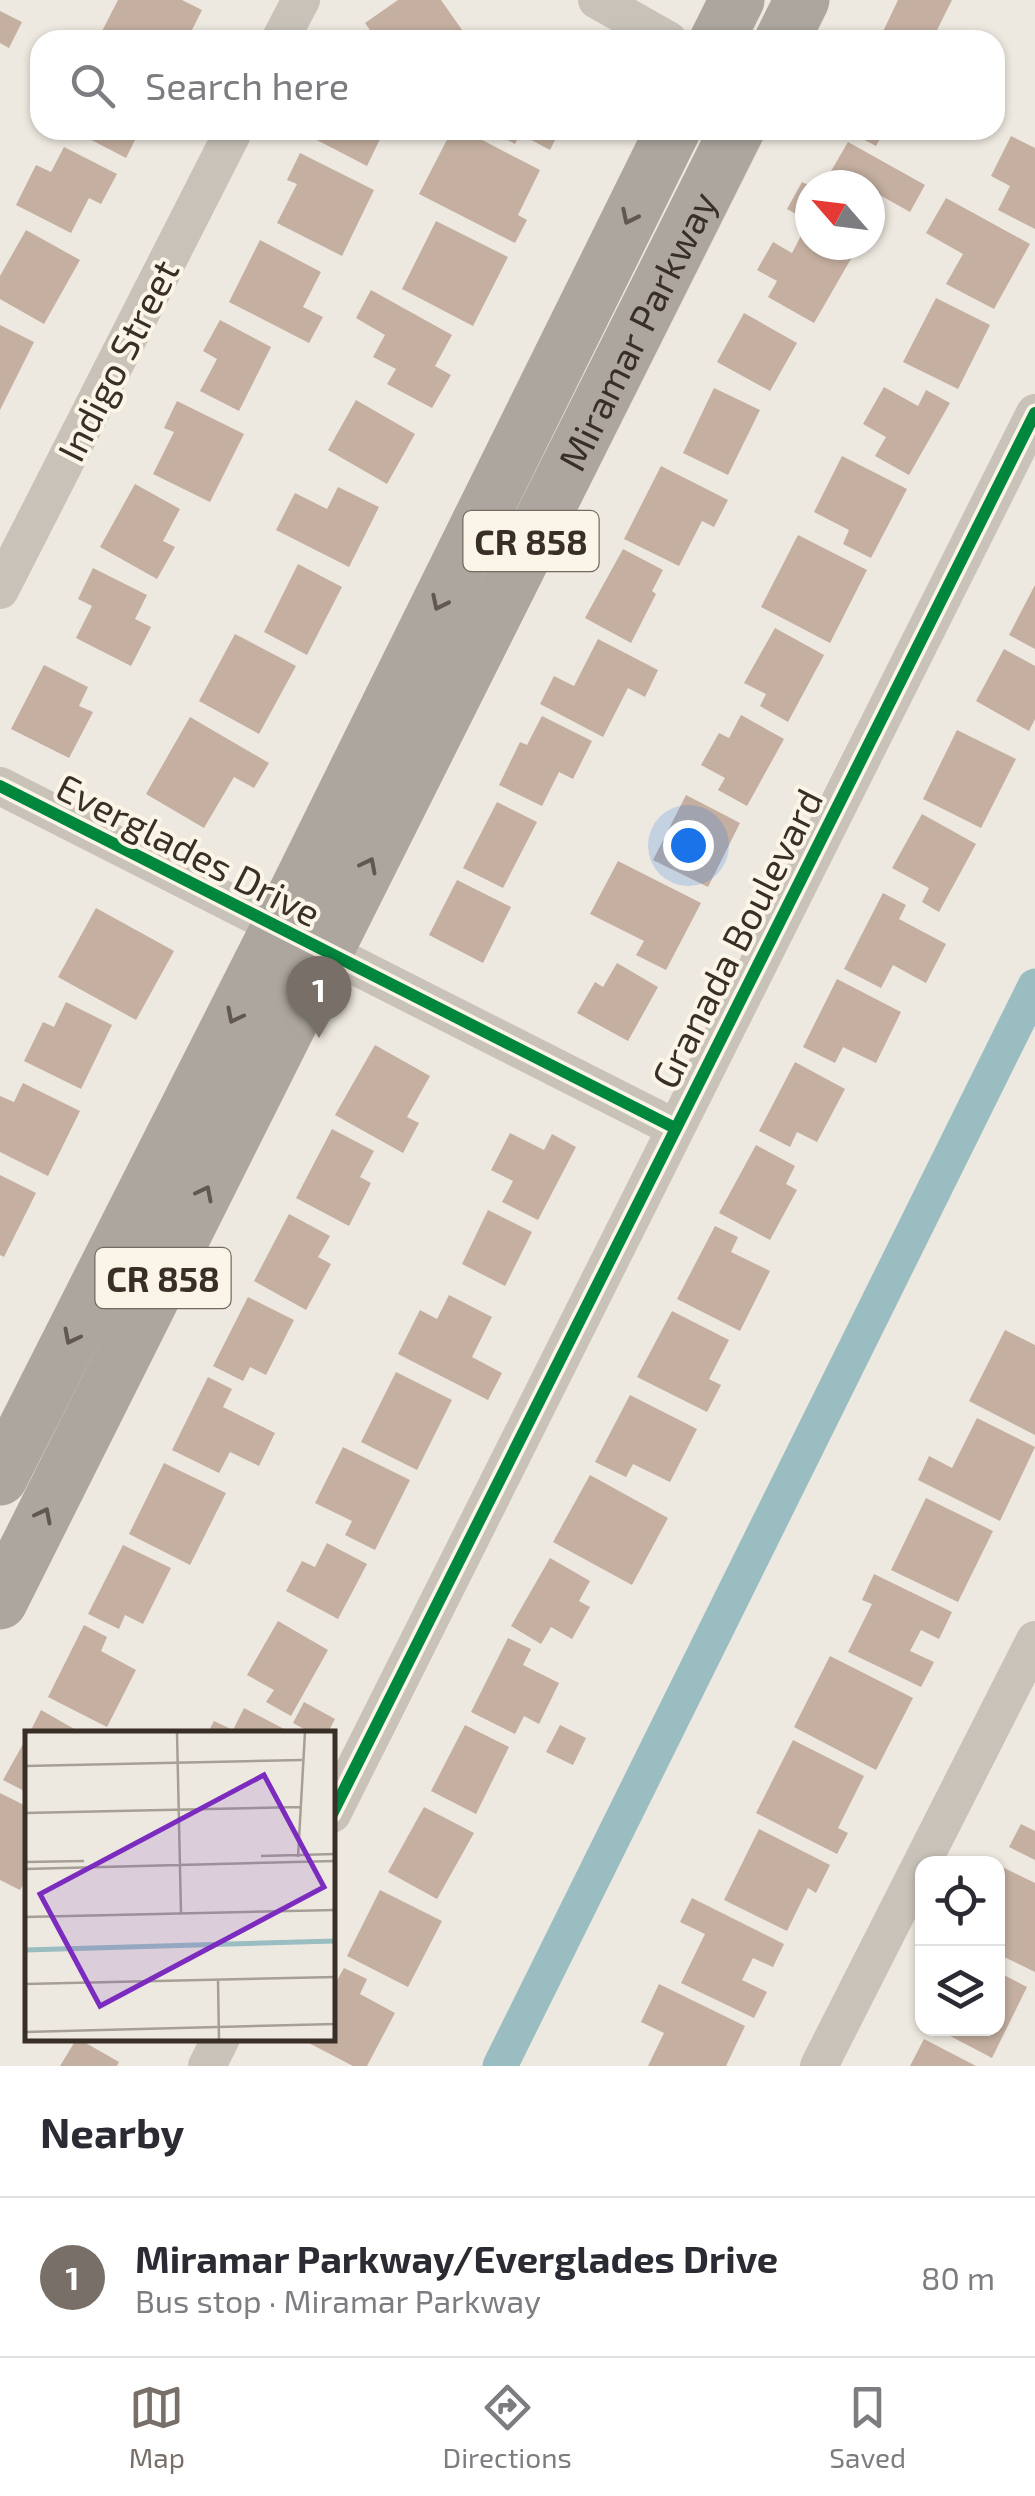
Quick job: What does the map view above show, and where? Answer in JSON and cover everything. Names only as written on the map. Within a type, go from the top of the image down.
[{"type":"main road","points":[[722,30],[738,0]]},
{"type":"main road","points":[[787,30],[802,0]]},
{"type":"main road","name":"Miramar Parkway","points":[[0,1602],[667,140]]},
{"type":"main road","name":"Miramar Parkway","points":[[0,1478],[302,941],[732,140]]},
{"type":"street","points":[[285,30],[301,0]]},
{"type":"street","points":[[597,0],[650,30]]},
{"type":"street","name":"Indigo Street","points":[[0,590],[229,140]]},
{"type":"street","name":"Granada Boulevard","points":[[335,1808],[1035,413]]},
{"type":"street","name":"Everglades Drive","points":[[0,786],[674,1127]]},
{"type":"street","points":[[819,2066],[1035,1640]]},
{"type":"street","points":[[207,2066],[220,2041]]},
{"type":"building","points":[[118,0],[182,0],[202,10],[192,30],[103,30]]},
{"type":"building","points":[[398,0],[441,0],[462,30],[370,30],[365,23]]},
{"type":"building","points":[[898,0],[952,0],[937,30],[884,30]]},
{"type":"building","points":[[0,11],[22,22],[9,48],[0,43]]},
{"type":"building","points":[[1011,136],[1035,148],[1035,229],[998,210],[1010,186],[991,176]]},
{"type":"building","points":[[91,140],[135,140],[126,158]]},
{"type":"building","points":[[317,140],[380,140],[367,166]]},
{"type":"building","points":[[447,140],[482,140],[540,170],[518,215],[527,220],[515,243],[419,194]]},
{"type":"building","points":[[531,140],[555,140],[550,150]]},
{"type":"building","points":[[848,142],[925,185],[910,212],[885,198],[885,170],[832,170]]},
{"type":"building","points":[[64,147],[117,174],[101,204],[89,198],[71,233],[16,205],[36,165],[51,172]]},
{"type":"building","points":[[300,153],[374,190],[342,256],[277,223],[297,184],[287,180]]},
{"type":"building","points":[[795,195],[795,214],[787,209]]},
{"type":"building","points":[[946,198],[1030,244],[994,309],[946,284],[963,254],[926,233]]},
{"type":"building","points":[[436,221],[508,257],[473,326],[402,289]]},
{"type":"building","points":[[26,230],[80,260],[44,324],[0,299],[0,276]]},
{"type":"building","points":[[260,240],[321,272],[303,307],[323,317],[309,343],[229,302]]},
{"type":"building","points":[[773,242],[792,253],[795,247],[795,260],[850,260],[814,323],[768,297],[777,281],[757,270]]},
{"type":"building","points":[[371,290],[452,335],[435,366],[451,375],[432,408],[387,384],[396,369],[373,357],[385,335],[356,318]]},
{"type":"building","points":[[936,298],[990,325],[958,389],[903,362]]},
{"type":"building","points":[[744,313],[797,343],[770,391],[717,362]]},
{"type":"building","points":[[220,320],[271,347],[239,411],[200,391],[217,359],[203,351]]},
{"type":"building","points":[[0,325],[34,342],[0,410]]},
{"type":"building","points":[[884,387],[918,406],[926,390],[950,403],[909,475],[875,456],[886,437],[863,424]]},
{"type":"building","points":[[714,388],[760,410],[728,475],[683,453]]},
{"type":"building","points":[[356,400],[415,434],[387,484],[328,450]]},
{"type":"building","points":[[177,401],[244,434],[210,502],[153,474],[174,432],[164,428]]},
{"type":"building","points":[[842,456],[907,489],[871,558],[843,544],[849,530],[814,512]]},
{"type":"building","points":[[661,466],[728,500],[714,527],[702,521],[679,566],[624,539]]},
{"type":"building","points":[[135,484],[180,509],[163,541],[175,547],[157,579],[100,547]]},
{"type":"building","points":[[338,487],[379,507],[349,567],[276,530],[295,493],[327,509]]},
{"type":"building","points":[[798,535],[867,570],[830,643],[761,607]]},
{"type":"building","points":[[623,549],[663,570],[652,591],[656,594],[631,643],[585,618]]},
{"type":"building","points":[[298,564],[342,587],[307,655],[264,632]]},
{"type":"building","points":[[93,568],[147,595],[135,619],[151,627],[131,666],[76,638],[92,606],[78,599]]},
{"type":"building","points":[[1035,585],[1035,649],[1009,635]]},
{"type":"building","points":[[775,628],[824,655],[788,722],[760,706],[766,694],[744,683]]},
{"type":"building","points":[[235,634],[296,666],[259,734],[199,701]]},
{"type":"building","points":[[598,639],[658,670],[645,697],[628,688],[603,737],[540,704],[554,676],[574,686]]},
{"type":"building","points":[[1004,649],[1035,666],[1035,719],[1029,731],[976,701]]},
{"type":"building","points":[[44,665],[88,687],[79,706],[93,712],[69,758],[11,729]]},
{"type":"building","points":[[741,715],[784,739],[747,806],[718,790],[725,778],[701,765],[719,733],[729,738]]},
{"type":"building","points":[[542,716],[592,741],[573,779],[559,772],[542,806],[499,785],[520,742],[527,745]]},
{"type":"building","points":[[190,717],[269,763],[254,788],[234,777],[204,828],[146,794]]},
{"type":"building","points":[[957,730],[1016,759],[981,828],[923,799]]},
{"type":"building","points":[[686,795],[740,823],[708,887],[653,860]]},
{"type":"building","points":[[497,802],[537,822],[503,888],[463,868]]},
{"type":"building","points":[[922,814],[976,844],[939,912],[922,902],[929,888],[892,868]]},
{"type":"building","points":[[618,861],[701,903],[666,970],[636,955],[644,941],[590,914]]},
{"type":"building","points":[[457,880],[511,907],[483,963],[429,935]]},
{"type":"building","points":[[883,893],[906,905],[899,919],[946,944],[926,983],[893,965],[881,988],[844,969]]},
{"type":"building","points":[[96,908],[174,951],[136,1020],[58,977]]},
{"type":"building","points":[[617,963],[658,987],[628,1041],[577,1013],[595,982],[603,987]]},
{"type":"building","points":[[837,979],[901,1012],[876,1063],[843,1047],[835,1063],[803,1047]]},
{"type":"building","points":[[66,1002],[112,1025],[81,1089],[24,1061],[43,1022],[54,1027]]},
{"type":"building","points":[[375,1045],[430,1076],[407,1117],[419,1123],[403,1153],[335,1115]]},
{"type":"building","points":[[795,1062],[845,1089],[817,1142],[797,1132],[790,1147],[759,1131]]},
{"type":"building","points":[[23,1083],[80,1111],[48,1176],[0,1152],[0,1096],[14,1102]]},
{"type":"building","points":[[332,1129],[374,1151],[360,1177],[371,1183],[349,1226],[296,1198]]},
{"type":"building","points":[[510,1133],[544,1150],[552,1134],[576,1147],[538,1220],[502,1202],[513,1181],[491,1170]]},
{"type":"building","points":[[756,1145],[795,1166],[786,1184],[797,1190],[770,1240],[719,1213]]},
{"type":"building","points":[[0,1175],[36,1193],[4,1257],[0,1255]]},
{"type":"building","points":[[488,1210],[532,1232],[505,1286],[462,1264]]},
{"type":"building","points":[[289,1214],[330,1236],[318,1257],[331,1264],[306,1310],[254,1281]]},
{"type":"building","points":[[715,1226],[738,1237],[731,1252],[770,1271],[740,1331],[677,1299]]},
{"type":"building","points":[[449,1295],[492,1317],[472,1357],[502,1373],[488,1400],[398,1354],[420,1310],[437,1319]]},
{"type":"building","points":[[248,1297],[294,1320],[266,1375],[250,1367],[243,1381],[213,1366]]},
{"type":"building","points":[[672,1311],[729,1340],[709,1379],[721,1385],[707,1412],[637,1377]]},
{"type":"building","points":[[1005,1330],[1035,1345],[1035,1435],[969,1401]]},
{"type":"building","points":[[396,1372],[452,1400],[417,1470],[361,1442]]},
{"type":"building","points":[[208,1377],[232,1389],[223,1407],[275,1433],[259,1466],[230,1452],[219,1473],[172,1450]]},
{"type":"building","points":[[630,1395],[697,1429],[670,1482],[633,1464],[626,1477],[595,1462]]},
{"type":"building","points":[[977,1418],[1035,1447],[1000,1521],[918,1480],[929,1456],[952,1468]]},
{"type":"building","points":[[343,1447],[410,1480],[375,1550],[345,1535],[352,1521],[315,1503]]},
{"type":"building","points":[[164,1463],[226,1493],[190,1565],[129,1534]]},
{"type":"building","points":[[590,1475],[668,1518],[632,1585],[553,1542]]},
{"type":"building","points":[[926,1498],[993,1531],[958,1602],[891,1570]]},
{"type":"building","points":[[327,1543],[367,1564],[338,1619],[286,1591],[302,1561],[315,1567]]},
{"type":"building","points":[[123,1545],[171,1568],[143,1624],[125,1615],[119,1629],[88,1614]]},
{"type":"building","points":[[550,1558],[590,1581],[579,1601],[590,1607],[572,1639],[551,1627],[541,1644],[511,1626]]},
{"type":"building","points":[[874,1574],[952,1612],[939,1639],[921,1630],[910,1651],[934,1662],[921,1687],[848,1652],[872,1604],[862,1600]]},
{"type":"building","points":[[278,1621],[328,1650],[291,1716],[266,1702],[274,1690],[247,1675]]},
{"type":"building","points":[[84,1625],[107,1637],[101,1651],[136,1670],[107,1727],[48,1697]]},
{"type":"building","points":[[508,1638],[531,1649],[523,1665],[559,1683],[539,1724],[524,1716],[515,1734],[471,1712]]},
{"type":"building","points":[[830,1656],[913,1698],[876,1770],[794,1727]]},
{"type":"building","points":[[304,1702],[335,1719],[329,1731],[308,1731],[293,1723]]},
{"type":"building","points":[[244,1708],[286,1730],[209,1731],[214,1721],[233,1730]]},
{"type":"building","points":[[41,1710],[78,1731],[30,1731]]},
{"type":"building","points":[[465,1725],[509,1747],[476,1814],[431,1791]]},
{"type":"building","points":[[560,1725],[586,1738],[573,1765],[546,1752]]},
{"type":"building","points":[[25,1740],[25,1791],[3,1780]]},
{"type":"building","points":[[793,1740],[864,1776],[838,1828],[848,1833],[837,1854],[756,1813]]},
{"type":"building","points":[[0,1793],[25,1806],[25,1881],[20,1890],[0,1880]]},
{"type":"building","points":[[424,1807],[474,1833],[437,1899],[388,1872]]},
{"type":"building","points":[[1021,1824],[1035,1831],[1035,1860],[1009,1847]]},
{"type":"building","points":[[759,1829],[830,1865],[816,1893],[808,1888],[787,1931],[724,1900]]},
{"type":"building","points":[[1005,1868],[1035,1883],[1035,1972],[1005,1957]]},
{"type":"building","points":[[380,1890],[442,1921],[408,1987],[347,1956]]},
{"type":"building","points":[[692,1898],[784,1944],[773,1967],[753,1958],[742,1980],[767,1992],[754,2018],[681,1983],[705,1934],[680,1922]]},
{"type":"building","points":[[344,1968],[367,1979],[360,1994],[395,2013],[367,2066],[353,2066],[305,2041],[335,2041],[335,1984]]},
{"type":"building","points":[[1005,1976],[1027,1987],[1005,2032]]},
{"type":"building","points":[[659,1984],[745,2026],[726,2066],[648,2066],[664,2033],[641,2022]]},
{"type":"building","points":[[950,2036],[1003,2036],[992,2058]]},
{"type":"building","points":[[924,2039],[976,2066],[910,2066]]},
{"type":"building","points":[[75,2041],[82,2041],[119,2062],[117,2066],[60,2066]]},
{"type":"waterway","points":[[500,2066],[1035,986]]},
{"type":"cycle path","points":[[335,1808],[1035,413]]},
{"type":"cycle path","points":[[0,786],[673,1127]]},
{"type":"place","name":"Miramar Parkway/Everglades Drive","points":[[319,1038]]}]
